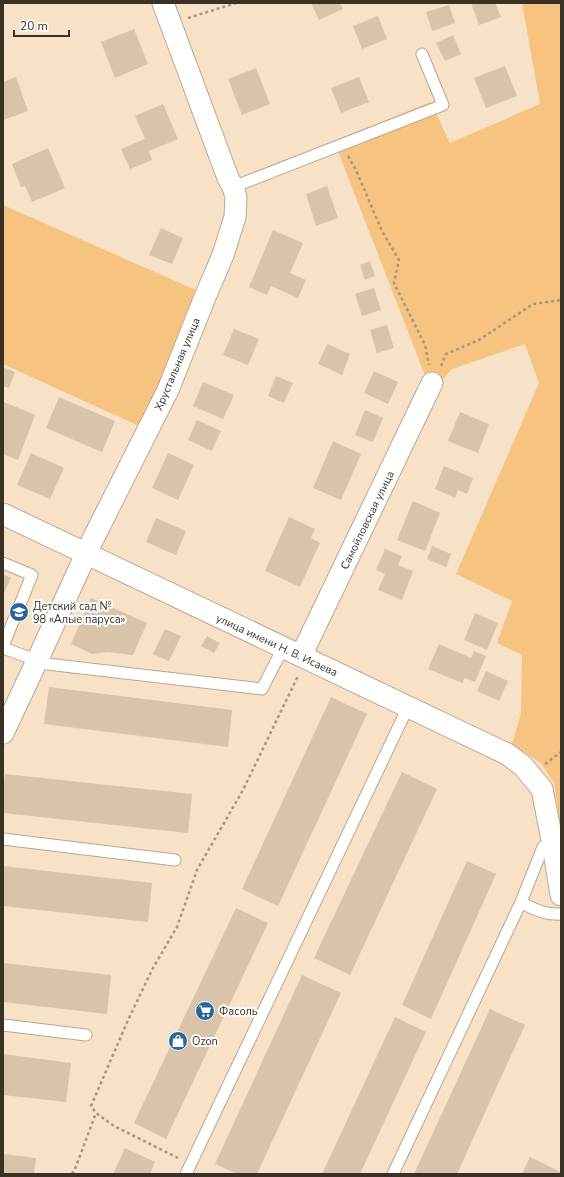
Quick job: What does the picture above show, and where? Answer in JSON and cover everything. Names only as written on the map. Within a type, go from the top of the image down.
[{"type":"street","name":"Хрустальная улица","points":[[3,733],[38,661],[92,541],[168,390],[223,255],[235,217],[236,197],[163,3]]},
{"type":"street","name":"Самойловская улица","points":[[292,652],[432,384]]},
{"type":"street","name":"улица имени Н. В. Исаева","points":[[3,514],[507,754],[522,766],[542,789],[553,844]]},
{"type":"street","points":[[553,844],[561,895]]},
{"type":"lane","points":[[232,187],[443,105],[422,54]]},
{"type":"lane","points":[[3,562],[32,576],[3,647],[47,664],[262,689],[292,652]]},
{"type":"lane","points":[[188,1169],[408,707]]},
{"type":"lane","points":[[3,839],[175,860]]},
{"type":"lane","points":[[393,1174],[521,902],[543,847],[553,844]]},
{"type":"lane","points":[[521,902],[533,909],[561,914]]},
{"type":"lane","points":[[3,1025],[86,1035]]},
{"type":"path","points":[[171,24],[236,3]]},
{"type":"path","points":[[342,144],[355,168],[382,231],[399,260],[394,283],[425,345],[432,384]]},
{"type":"path","points":[[432,384],[446,354],[479,340],[533,304],[561,300]]},
{"type":"path","points":[[188,1169],[114,1126],[96,1113],[91,1106],[128,1020],[153,968],[177,928],[196,870],[243,790],[298,675],[292,652]]},
{"type":"path","points":[[72,1174],[96,1113]]},
{"type":"shaded area","points":[[522,3],[561,3],[561,831],[554,783],[541,763],[512,744],[521,713],[522,655],[497,643],[512,601],[456,574],[539,383],[525,344],[452,369],[438,385],[426,378],[334,141],[431,102],[450,143],[540,104]]},
{"type":"shaded area","points":[[3,205],[198,291],[163,386],[141,427],[3,364]]},
{"type":"building","points":[[311,3],[340,3],[343,9],[319,20]]},
{"type":"building","points":[[471,3],[495,3],[501,17],[479,25]]},
{"type":"building","points":[[449,5],[455,23],[432,31],[426,12]]},
{"type":"building","points":[[378,16],[387,39],[362,49],[353,26]]},
{"type":"building","points":[[134,29],[148,64],[115,78],[101,42]]},
{"type":"building","points":[[453,35],[461,54],[445,61],[436,43]]},
{"type":"building","points":[[505,66],[517,96],[486,108],[474,78]]},
{"type":"building","points":[[256,68],[270,104],[242,115],[228,79]]},
{"type":"building","points":[[16,77],[28,111],[3,120],[3,82]]},
{"type":"building","points":[[359,77],[369,102],[341,113],[331,88]]},
{"type":"building","points":[[163,104],[178,139],[149,151],[152,160],[130,169],[121,149],[145,139],[135,116]]},
{"type":"building","points":[[48,148],[65,188],[32,202],[25,186],[21,187],[12,164]]},
{"type":"building","points":[[327,186],[338,218],[316,226],[306,194]]},
{"type":"building","points":[[161,228],[183,238],[172,264],[149,255]]},
{"type":"building","points":[[273,230],[303,243],[290,273],[306,280],[298,298],[271,286],[267,295],[249,287]]},
{"type":"building","points":[[370,261],[375,276],[365,280],[360,265]]},
{"type":"building","points":[[374,288],[381,310],[362,316],[355,294]]},
{"type":"building","points":[[387,325],[394,348],[377,353],[370,330]]},
{"type":"building","points":[[234,329],[259,339],[248,365],[223,355]]},
{"type":"building","points":[[327,344],[350,354],[342,375],[318,364]]},
{"type":"building","points":[[3,367],[15,372],[9,388],[3,386]]},
{"type":"building","points":[[374,371],[398,382],[388,404],[364,393]]},
{"type":"building","points":[[276,376],[293,383],[284,403],[268,396]]},
{"type":"building","points":[[203,382],[234,395],[223,419],[193,406]]},
{"type":"building","points":[[59,397],[115,421],[102,452],[46,428]]},
{"type":"building","points":[[4,402],[35,415],[18,460],[3,454]]},
{"type":"building","points":[[365,410],[383,418],[373,442],[355,435]]},
{"type":"building","points":[[460,412],[489,424],[478,453],[448,441]]},
{"type":"building","points":[[197,420],[221,431],[212,451],[188,440]]},
{"type":"building","points":[[333,441],[361,454],[341,500],[313,488]]},
{"type":"building","points":[[31,453],[64,468],[50,499],[17,485]]},
{"type":"building","points":[[168,453],[194,465],[178,500],[152,488]]},
{"type":"building","points":[[444,466],[473,478],[467,494],[458,490],[455,498],[435,489]]},
{"type":"building","points":[[413,501],[440,513],[425,551],[397,540]]},
{"type":"building","points":[[289,517],[315,529],[311,538],[320,543],[300,587],[265,571]]},
{"type":"building","points":[[156,518],[186,531],[176,555],[146,542]]},
{"type":"building","points":[[432,546],[451,554],[446,567],[427,559]]},
{"type":"building","points":[[385,549],[402,556],[398,565],[413,571],[402,600],[378,590],[385,574],[376,570]]},
{"type":"building","points":[[3,574],[11,578],[3,595]]},
{"type":"building","points":[[91,598],[147,623],[133,655],[107,652],[92,654],[71,644]]},
{"type":"building","points":[[475,613],[498,623],[487,650],[464,640]]},
{"type":"building","points":[[165,629],[181,636],[169,661],[153,654]]},
{"type":"building","points":[[207,636],[220,643],[214,653],[201,646]]},
{"type":"building","points":[[439,644],[471,658],[474,651],[486,656],[475,682],[465,678],[462,683],[428,669]]},
{"type":"building","points":[[486,671],[508,681],[499,701],[477,691]]},
{"type":"building","points":[[49,687],[232,710],[228,747],[44,724]]},
{"type":"building","points":[[331,697],[367,714],[278,906],[242,889]]},
{"type":"building","points":[[402,772],[437,789],[350,975],[314,958]]},
{"type":"building","points":[[5,774],[192,794],[188,833],[3,813]]},
{"type":"building","points":[[467,861],[496,874],[431,1019],[402,1005]]},
{"type":"building","points":[[3,866],[152,883],[148,922],[3,906]]},
{"type":"building","points":[[236,908],[268,923],[166,1139],[134,1123]]},
{"type":"building","points":[[3,963],[111,975],[107,1014],[3,1002]]},
{"type":"building","points":[[302,975],[341,993],[257,1174],[237,1174],[215,1164]]},
{"type":"building","points":[[490,1009],[525,1025],[457,1174],[414,1174]]},
{"type":"building","points":[[395,1017],[426,1032],[360,1174],[322,1174]]},
{"type":"building","points":[[3,1054],[71,1063],[66,1102],[3,1095]]},
{"type":"building","points":[[125,1148],[155,1162],[150,1174],[113,1174]]},
{"type":"building","points":[[3,1154],[36,1158],[34,1174],[3,1174]]},
{"type":"building","points":[[530,1157],[561,1172],[561,1174],[522,1174]]},
{"type":"place","name":"Детский сад № 98 «Алые паруса»","points":[[19,612]]},
{"type":"place","name":"Фасоль","points":[[205,1011]]},
{"type":"place","name":"Ozon","points":[[178,1041]]}]
